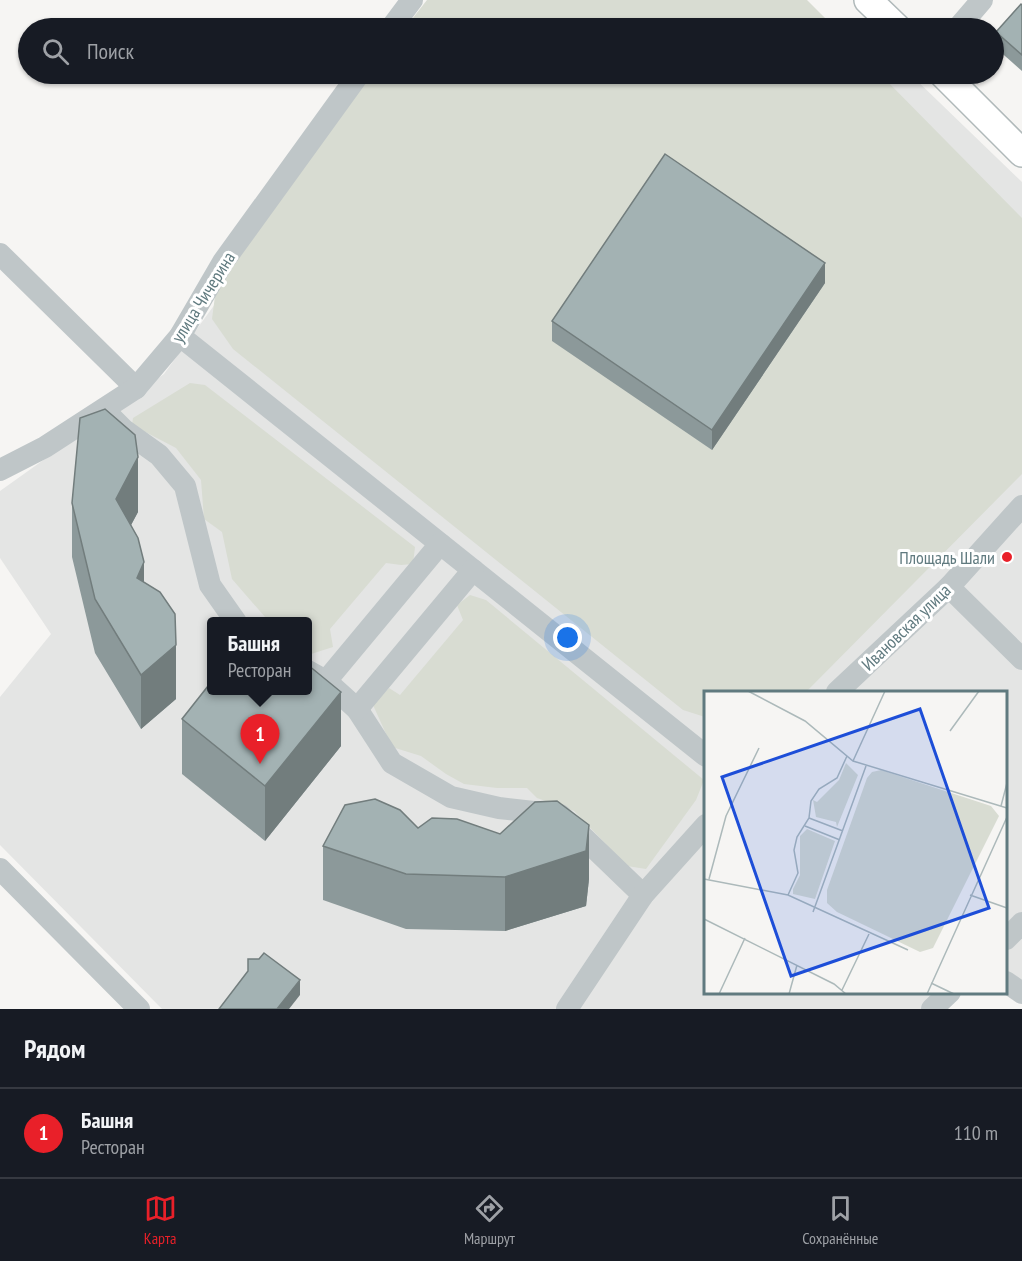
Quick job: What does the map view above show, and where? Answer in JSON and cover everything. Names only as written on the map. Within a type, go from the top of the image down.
[{"type":"main road","points":[[868,0],[887,18]]},
{"type":"main road","points":[[953,84],[1022,153]]},
{"type":"street","points":[[398,18],[412,0]]},
{"type":"street","points":[[967,18],[982,0]]},
{"type":"street","name":"улица Чичерина","points":[[0,470],[45,447],[136,388],[180,336],[223,262],[352,84]]},
{"type":"street","points":[[0,254],[136,388]]},
{"type":"street","points":[[180,336],[704,755]]},
{"type":"street","points":[[103,409],[124,430],[159,455],[185,486],[210,585],[233,617]]},
{"type":"street","name":"Ивановская улица","points":[[839,691],[949,587],[1022,506]]},
{"type":"street","points":[[440,544],[317,676],[357,709],[392,763],[451,797],[499,808],[560,815],[643,895]]},
{"type":"street","points":[[357,709],[473,570]]},
{"type":"street","points":[[949,587],[1022,659]]},
{"type":"street","points":[[567,1009],[643,895],[704,826]]},
{"type":"street","points":[[0,869],[139,1009]]},
{"type":"street","points":[[1007,937],[1022,923]]},
{"type":"street","points":[[1007,983],[1022,993]]},
{"type":"street","points":[[932,1009],[949,994]]},
{"type":"shaded area","points":[[427,0],[807,0],[825,18],[413,18]]},
{"type":"shaded area","points":[[363,84],[890,84],[1022,218],[1022,474],[807,691],[704,691],[704,717],[683,710],[233,349],[212,319],[218,273]]},
{"type":"shaded area","points":[[376,84],[920,84],[1022,182],[1022,988],[1007,979],[1007,691],[704,691],[704,994],[941,994],[924,1009],[162,1009],[0,845],[0,697],[51,634],[0,558],[0,491],[164,374]]},
{"type":"shaded area","points":[[190,383],[205,385],[415,547],[413,564],[386,563],[330,629],[333,647],[312,654],[312,617],[265,617],[232,579],[222,532],[204,519],[201,480],[176,448],[132,425],[133,418]]},
{"type":"shaded area","points":[[470,595],[486,600],[704,780],[696,800],[646,869],[627,866],[574,811],[537,798],[527,788],[497,788],[464,784],[421,756],[392,747],[373,705],[389,688],[400,695],[463,620],[457,605]]},
{"type":"building","points":[[1021,4],[1022,55],[1004,39],[1004,23]]},
{"type":"building","points":[[665,154],[825,263],[712,430],[552,321]]},
{"type":"building","points":[[105,409],[135,435],[138,457],[116,499],[138,538],[144,562],[137,578],[160,592],[175,614],[176,645],[141,675],[95,599],[72,503],[80,418]]},
{"type":"building","points":[[312,668],[341,692],[265,786],[182,719],[207,687],[207,695],[312,695]]},
{"type":"building","points":[[375,799],[400,810],[418,828],[432,818],[457,819],[500,834],[535,802],[557,801],[589,825],[586,851],[505,877],[406,874],[323,846],[345,805]]},
{"type":"building","points":[[264,953],[300,980],[277,1009],[219,1009],[248,971],[248,959],[259,959]]},
{"type":"place","name":"Площадь Шали","points":[[1007,557]]},
{"type":"place","name":"Башня","points":[[260,764]]}]
